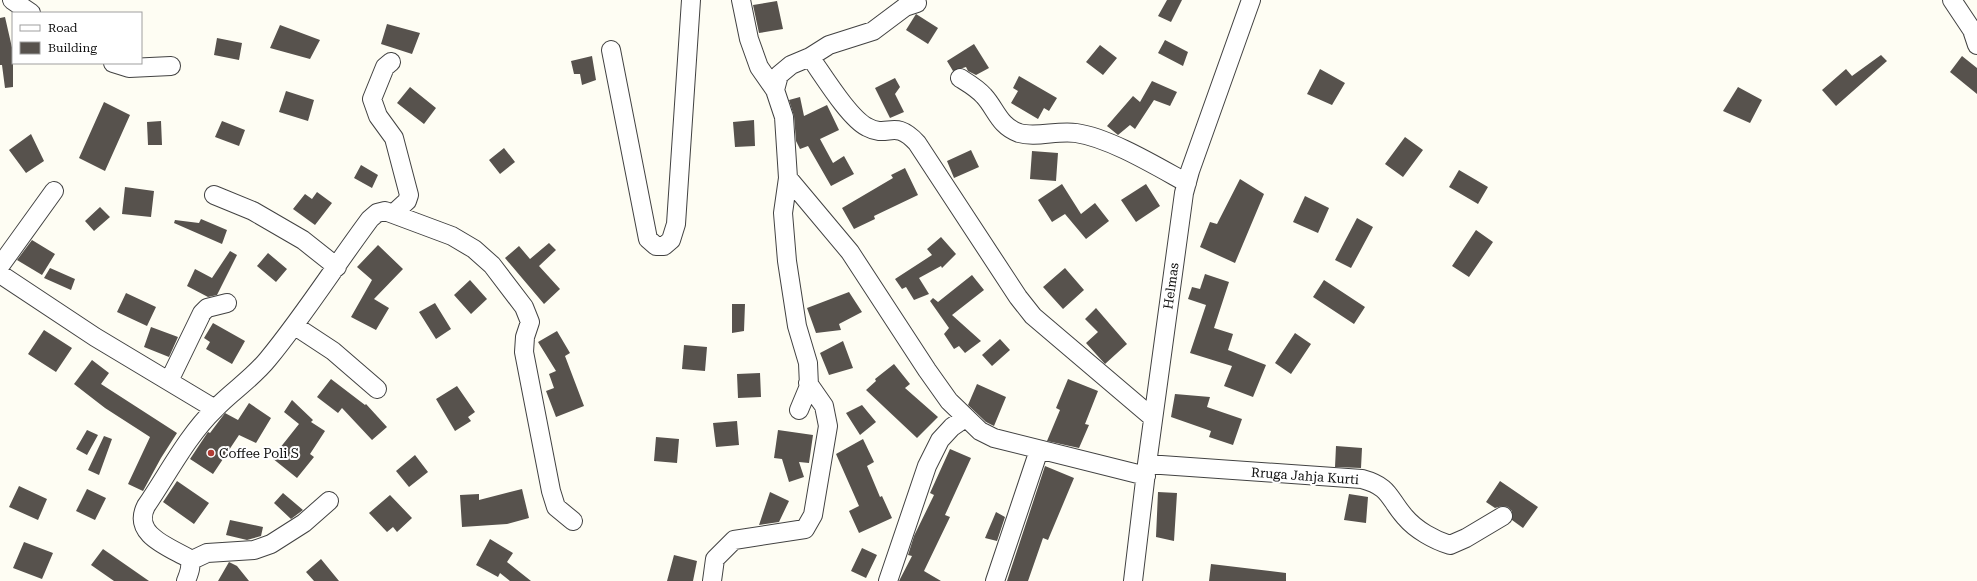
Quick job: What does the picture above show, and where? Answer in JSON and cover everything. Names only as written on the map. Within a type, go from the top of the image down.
[{"type":"street","points":[[12,0],[30,12]]},
{"type":"street","points":[[610,50],[648,239],[656,246],[664,246],[671,240],[676,224],[691,0]]},
{"type":"street","points":[[741,0],[749,39],[759,67],[775,90],[784,118],[788,178],[783,213],[787,254],[797,326],[808,363],[808,383],[799,410]]},
{"type":"street","name":"Helmas","points":[[1133,581],[1153,418],[1187,183],[1251,0]]},
{"type":"street","points":[[1952,0],[1972,30],[1977,45]]},
{"type":"street","points":[[775,90],[779,75],[791,65],[810,57],[828,45],[873,31],[905,7],[917,3]]},
{"type":"street","points":[[810,57],[856,120],[867,127],[878,131],[899,129],[910,135],[917,142],[1018,298],[1033,316],[1153,418]]},
{"type":"street","points":[[391,62],[385,67],[372,99],[378,116],[394,138],[409,194],[407,201],[394,213]]},
{"type":"street","points":[[116,64],[129,68],[171,66]]},
{"type":"street","points":[[960,78],[976,88],[985,96],[994,113],[1006,126],[1019,133],[1074,133],[1092,136],[1187,183]]},
{"type":"street","name":"Rruga Jahja Kurti","points":[[788,178],[850,252],[949,401],[980,431],[994,438],[1039,450],[1146,470],[1368,481],[1375,483],[1388,492],[1405,518],[1435,540],[1450,545],[1466,538],[1503,516]]},
{"type":"street","points":[[0,266],[54,191]]},
{"type":"street","points":[[214,195],[253,211],[303,240],[336,268]]},
{"type":"street","points":[[186,581],[191,566],[188,558],[149,534],[143,526],[142,515],[193,436],[215,409],[246,384],[267,361],[295,326],[370,219],[377,213],[385,211],[394,213],[452,236],[474,249],[492,266],[524,307],[530,322],[525,337],[524,352],[551,491],[556,507],[573,521]]},
{"type":"street","points":[[0,274],[95,337],[215,409]]},
{"type":"street","points":[[169,381],[202,313],[207,308],[227,303]]},
{"type":"street","points":[[295,326],[333,351],[377,389]]},
{"type":"street","points":[[712,581],[715,559],[734,540],[805,529],[813,515],[828,426],[824,406],[808,383]]},
{"type":"street","points":[[888,581],[927,466],[940,440],[952,427],[965,418]]},
{"type":"street","points":[[995,581],[1039,450]]},
{"type":"street","points":[[190,561],[207,553],[254,550],[270,544],[304,523],[329,501]]},
{"type":"building","points":[[1167,0],[1182,0],[1171,22],[1158,16]]},
{"type":"building","points":[[777,1],[783,29],[759,33],[753,5]]},
{"type":"building","points":[[916,14],[938,28],[928,44],[906,30]]},
{"type":"building","points":[[5,17],[12,48],[13,87],[5,88],[2,65],[0,65],[0,18]]},
{"type":"building","points":[[387,24],[420,33],[412,54],[381,44]]},
{"type":"building","points":[[280,25],[320,40],[310,59],[270,48]]},
{"type":"building","points":[[217,38],[242,43],[239,60],[214,55]]},
{"type":"building","points":[[1165,40],[1188,52],[1183,66],[1158,53]]},
{"type":"building","points":[[974,44],[989,68],[976,75],[968,71],[966,67],[953,71],[947,61]]},
{"type":"building","points":[[1100,45],[1117,58],[1103,75],[1086,62]]},
{"type":"building","points":[[1881,55],[1887,61],[1836,106],[1822,90],[1846,69],[1852,76]]},
{"type":"building","points":[[592,56],[596,80],[582,85],[580,74],[574,74],[571,61]]},
{"type":"building","points":[[1962,56],[1977,68],[1977,94],[1950,72]]},
{"type":"building","points":[[1320,69],[1345,83],[1332,105],[1307,94]]},
{"type":"building","points":[[1019,76],[1057,98],[1049,111],[1044,108],[1038,119],[1011,103],[1018,91],[1013,88]]},
{"type":"building","points":[[895,78],[900,87],[895,94],[904,112],[890,118],[875,88]]},
{"type":"building","points":[[1152,81],[1177,92],[1170,106],[1154,100],[1135,129],[1130,125],[1118,135],[1107,126],[1133,96],[1140,102]]},
{"type":"building","points":[[410,87],[436,108],[424,124],[397,103]]},
{"type":"building","points":[[1738,87],[1762,100],[1750,123],[1723,111]]},
{"type":"building","points":[[286,91],[314,100],[308,121],[279,112]]},
{"type":"building","points":[[800,97],[804,116],[827,105],[839,130],[820,139],[833,163],[844,156],[854,174],[831,186],[808,146],[800,149],[796,141],[794,116],[789,100]]},
{"type":"building","points":[[104,102],[130,115],[105,171],[79,158]]},
{"type":"building","points":[[754,120],[755,146],[735,147],[733,122]]},
{"type":"building","points":[[161,121],[162,145],[148,145],[147,122]]},
{"type":"building","points":[[222,121],[245,130],[239,146],[215,137]]},
{"type":"building","points":[[31,134],[44,161],[26,173],[9,150]]},
{"type":"building","points":[[1405,137],[1423,150],[1403,177],[1385,164]]},
{"type":"building","points":[[504,148],[515,162],[500,174],[489,160]]},
{"type":"building","points":[[971,150],[979,167],[954,178],[947,161]]},
{"type":"building","points":[[1032,151],[1058,153],[1056,181],[1030,179]]},
{"type":"building","points":[[361,165],[378,175],[372,188],[354,178]]},
{"type":"building","points":[[905,168],[918,195],[874,216],[875,219],[854,229],[842,208],[893,178],[891,175]]},
{"type":"building","points":[[1459,170],[1488,187],[1478,204],[1449,187]]},
{"type":"building","points":[[1240,179],[1264,194],[1235,263],[1200,247],[1210,222],[1217,224]]},
{"type":"building","points":[[1062,184],[1081,214],[1095,203],[1109,221],[1086,239],[1065,214],[1052,222],[1038,200]]},
{"type":"building","points":[[1146,184],[1160,206],[1136,222],[1121,200]]},
{"type":"building","points":[[125,187],[154,191],[151,217],[122,214]]},
{"type":"building","points":[[317,192],[332,203],[315,225],[293,209],[305,194],[312,199]]},
{"type":"building","points":[[1305,196],[1329,208],[1318,233],[1293,222]]},
{"type":"building","points":[[100,207],[110,217],[94,231],[85,221]]},
{"type":"building","points":[[1357,218],[1373,227],[1351,268],[1335,260]]},
{"type":"building","points":[[201,219],[227,230],[222,244],[174,223],[175,220],[199,223]]},
{"type":"building","points":[[1476,230],[1493,242],[1469,277],[1452,266]]},
{"type":"building","points":[[941,237],[956,254],[942,268],[941,266],[919,278],[929,294],[914,300],[906,287],[902,289],[895,279],[932,255],[927,249]]},
{"type":"building","points":[[32,240],[55,254],[42,275],[17,260]]},
{"type":"building","points":[[549,243],[556,250],[539,266],[560,289],[544,304],[505,258],[519,246],[530,259]]},
{"type":"building","points":[[378,245],[403,269],[374,299],[389,308],[376,330],[351,317],[372,280],[357,267]]},
{"type":"building","points":[[230,251],[237,255],[217,295],[208,297],[187,286],[195,269],[212,278]]},
{"type":"building","points":[[268,253],[287,269],[276,282],[257,266]]},
{"type":"building","points":[[50,268],[75,279],[71,290],[44,278]]},
{"type":"building","points":[[1065,268],[1084,290],[1063,309],[1043,287]]},
{"type":"building","points":[[1205,274],[1229,282],[1214,328],[1233,334],[1228,350],[1266,365],[1253,397],[1224,386],[1232,366],[1190,353],[1206,305],[1188,299],[1192,287],[1200,289]]},
{"type":"building","points":[[972,275],[984,290],[952,315],[981,341],[965,353],[959,346],[954,349],[944,334],[949,328],[930,301],[933,298],[938,302]]},
{"type":"building","points":[[470,280],[487,299],[471,314],[454,295]]},
{"type":"building","points":[[1324,280],[1365,307],[1354,324],[1313,297]]},
{"type":"building","points":[[849,292],[862,312],[839,324],[841,330],[816,333],[807,308]]},
{"type":"building","points":[[126,293],[156,307],[147,326],[117,312]]},
{"type":"building","points":[[435,303],[451,329],[436,339],[419,312]]},
{"type":"building","points":[[732,304],[745,304],[744,331],[732,333]]},
{"type":"building","points":[[1096,308],[1127,344],[1105,364],[1086,343],[1098,332],[1085,319]]},
{"type":"building","points":[[213,323],[245,341],[232,364],[206,349],[210,342],[204,338]]},
{"type":"building","points":[[151,327],[178,337],[169,357],[144,347]]},
{"type":"building","points":[[44,330],[72,348],[56,372],[28,354]]},
{"type":"building","points":[[557,331],[570,353],[565,356],[584,406],[556,417],[546,391],[554,388],[549,374],[556,371],[538,342]]},
{"type":"building","points":[[1295,333],[1311,344],[1291,374],[1275,363]]},
{"type":"building","points":[[1000,339],[1010,350],[992,366],[982,355]]},
{"type":"building","points":[[843,341],[853,368],[829,375],[820,353]]},
{"type":"building","points":[[684,345],[707,347],[705,371],[682,369]]},
{"type":"building","points":[[92,360],[109,373],[101,384],[177,433],[143,491],[128,484],[150,437],[105,408],[74,384]]},
{"type":"building","points":[[894,364],[910,384],[905,388],[938,417],[917,438],[866,390],[876,381],[875,379]]},
{"type":"building","points":[[760,373],[761,397],[738,398],[737,374]]},
{"type":"building","points":[[331,379],[365,405],[366,404],[387,427],[372,440],[342,408],[338,413],[317,397]]},
{"type":"building","points":[[1068,379],[1098,391],[1085,424],[1089,425],[1079,448],[1047,441],[1060,410],[1056,408]]},
{"type":"building","points":[[977,384],[1006,397],[994,426],[986,422],[968,405]]},
{"type":"building","points":[[457,386],[475,412],[468,417],[471,421],[455,431],[436,399]]},
{"type":"building","points":[[1175,394],[1210,397],[1207,407],[1242,419],[1233,445],[1209,437],[1211,431],[1171,417]]},
{"type":"building","points":[[292,400],[313,420],[311,422],[325,431],[310,454],[314,457],[297,478],[272,458],[299,424],[284,412]]},
{"type":"building","points":[[249,403],[271,418],[256,443],[239,435],[213,474],[190,459],[208,432],[210,433],[225,413],[238,420]]},
{"type":"building","points":[[862,405],[876,422],[860,435],[846,413]]},
{"type":"building","points":[[737,421],[739,445],[716,447],[713,423]]},
{"type":"building","points":[[87,430],[98,435],[87,455],[76,449]]},
{"type":"building","points":[[778,430],[813,435],[809,463],[799,462],[804,477],[789,482],[782,459],[774,458]]},
{"type":"building","points":[[104,436],[112,439],[99,475],[88,470]]},
{"type":"building","points":[[656,437],[679,439],[677,463],[654,461]]},
{"type":"building","points":[[863,439],[874,462],[867,466],[880,497],[882,496],[892,518],[859,533],[849,511],[859,506],[836,454]]},
{"type":"building","points":[[1336,446],[1362,448],[1361,468],[1335,467]]},
{"type":"building","points":[[950,449],[971,458],[945,515],[950,517],[924,571],[941,581],[899,581],[912,556],[908,555],[914,536],[934,495],[930,493]]},
{"type":"building","points":[[415,455],[428,472],[409,487],[396,471]]},
{"type":"building","points":[[1045,466],[1074,478],[1048,540],[1043,538],[1028,581],[1007,581]]},
{"type":"building","points":[[177,481],[209,503],[194,524],[163,502]]},
{"type":"building","points":[[1500,481],[1538,507],[1523,528],[1512,520],[1512,511],[1508,507],[1502,506],[1495,508],[1486,502]]},
{"type":"building","points":[[19,486],[47,499],[38,520],[9,507]]},
{"type":"building","points":[[87,489],[106,498],[95,520],[76,511]]},
{"type":"building","points":[[522,489],[529,518],[507,524],[462,527],[460,495],[479,494],[479,500]]},
{"type":"building","points":[[770,492],[789,501],[779,522],[759,525]]},
{"type":"building","points":[[1158,492],[1177,493],[1174,541],[1156,537]]},
{"type":"building","points":[[283,493],[303,510],[291,519],[274,503]]},
{"type":"building","points":[[1349,494],[1368,497],[1366,523],[1344,520]]},
{"type":"building","points":[[390,495],[412,518],[397,532],[393,527],[387,532],[369,513]]},
{"type":"building","points":[[996,512],[1005,517],[997,541],[985,538]]},
{"type":"building","points":[[230,520],[263,527],[261,536],[247,540],[226,535]]},
{"type":"building","points":[[490,539],[513,553],[507,562],[531,581],[510,581],[500,573],[498,577],[476,565]]},
{"type":"building","points":[[24,542],[53,553],[42,579],[13,568]]},
{"type":"building","points":[[862,548],[877,555],[866,578],[851,571]]},
{"type":"building","points":[[103,549],[149,581],[114,581],[91,565]]},
{"type":"building","points":[[674,555],[697,561],[693,581],[667,581]]},
{"type":"building","points":[[321,559],[339,581],[314,581],[306,572]]},
{"type":"building","points":[[229,562],[237,566],[249,581],[218,581]]},
{"type":"building","points":[[1211,564],[1286,573],[1286,581],[1209,581]]},
{"type":"place","name":"Coffee Poli S","points":[[211,453]]}]
